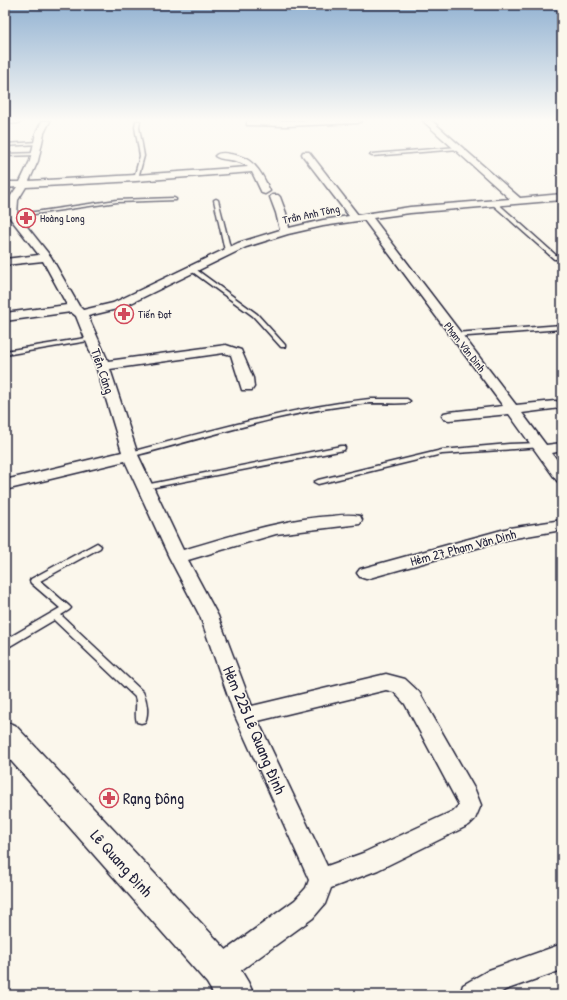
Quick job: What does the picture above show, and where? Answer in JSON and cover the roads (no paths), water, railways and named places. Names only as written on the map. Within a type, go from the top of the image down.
[{"type":"main road","name":"Lê Quang Định","points":[[5,734],[227,983]]},
{"type":"street","points":[[10,215],[13,199],[24,184],[31,168]]},
{"type":"street","name":"Phạm Văn Dinh","points":[[318,168],[361,217],[455,335],[513,410],[562,478]]},
{"type":"street","points":[[480,168],[517,200]]},
{"type":"street","points":[[5,185],[253,170],[259,176],[265,191]]},
{"type":"street","points":[[275,197],[281,213],[285,232]]},
{"type":"street","name":"Trần Anh Tông","points":[[5,317],[117,306],[228,251],[242,245],[285,232],[361,217],[410,210],[562,197]]},
{"type":"street","name":"Tiền Cảng","points":[[10,215],[46,257],[78,311],[104,366],[130,455]]},
{"type":"street","points":[[5,262],[46,257]]},
{"type":"street","points":[[104,366],[226,349],[236,353],[246,378],[247,387]]},
{"type":"street","points":[[449,416],[555,405]]},
{"type":"street","points":[[541,448],[562,447]]},
{"type":"street","points":[[5,485],[130,455]]},
{"type":"street","name":"Hẻm 225 Lê Quang Định","points":[[130,455],[178,557],[209,616],[245,716],[321,880]]},
{"type":"street","points":[[178,557],[275,529],[323,522],[354,520]]},
{"type":"street","name":"Hẻm 27 Phạm Văn Dinh","points":[[366,573],[509,534],[562,525]]},
{"type":"street","points":[[227,983],[304,909],[316,895],[321,880],[369,862],[461,818],[467,812],[470,804],[412,698],[400,684],[386,682],[245,716]]},
{"type":"street","points":[[473,995],[498,979],[562,957]]},
{"type":"lane","points":[[136,178],[139,168]]},
{"type":"lane","points":[[10,215],[117,201],[174,199]]},
{"type":"lane","points":[[216,200],[228,251]]},
{"type":"lane","points":[[493,202],[556,258]]},
{"type":"lane","points":[[192,269],[255,315],[283,346]]},
{"type":"lane","points":[[455,335],[562,326]]},
{"type":"lane","points":[[5,353],[92,339]]},
{"type":"lane","points":[[130,455],[235,427],[314,410],[364,402],[407,401]]},
{"type":"lane","points":[[318,482],[442,452],[509,446],[541,448]]},
{"type":"lane","points":[[145,487],[341,448]]},
{"type":"lane","points":[[5,644],[66,608],[34,581],[97,546]]},
{"type":"lane","points":[[55,614],[139,696],[142,703],[141,719]]},
{"type":"place","name":"Hoàng Long","points":[[26,218]]},
{"type":"place","name":"Tiến Đạt","points":[[124,314]]},
{"type":"place","name":"Rạng Đông","points":[[109,798]]}]
